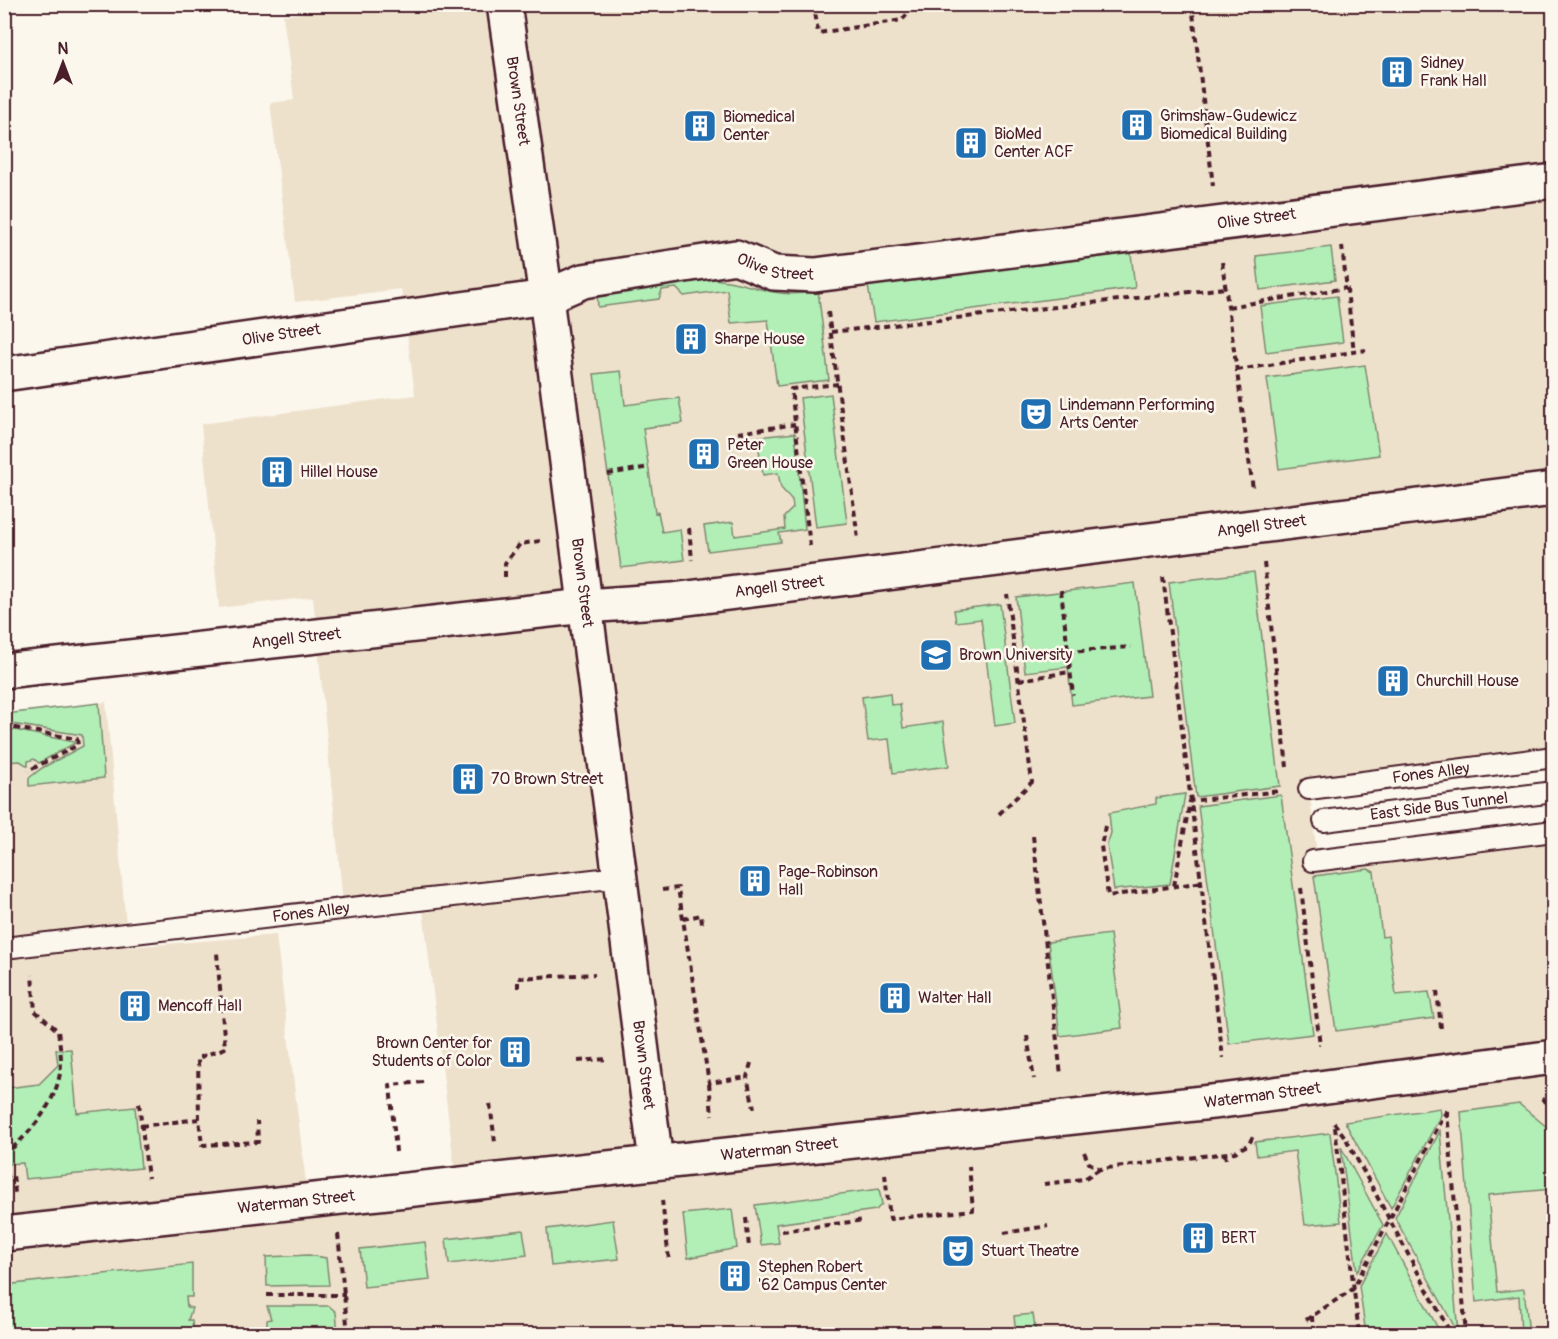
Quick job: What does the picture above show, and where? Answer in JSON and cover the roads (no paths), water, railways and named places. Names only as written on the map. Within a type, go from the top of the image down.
[{"type":"main road","name":"Brown Street","points":[[504,4],[546,297],[618,877],[658,1176]]},
{"type":"main road","name":"Olive Street","points":[[4,375],[546,297],[583,281],[736,257],[774,273],[824,273],[1554,181]]},
{"type":"main road","name":"Angell Street","points":[[4,671],[585,606],[672,600],[1554,489]]},
{"type":"main road","name":"Waterman Street","points":[[4,1234],[658,1176],[1554,1057]]},
{"type":"lane","name":"Fones Alley","points":[[1299,790],[1554,757]]},
{"type":"lane","name":"East Side Bus Tunnel","points":[[1324,821],[1554,792]]},
{"type":"lane","points":[[1313,861],[1554,831]]},
{"type":"lane","name":"Fones Alley","points":[[4,948],[618,877]]},
{"type":"place","name":"Sidney Frank Hall","points":[[1397,72]]},
{"type":"place","name":"Grimshaw-Gudewicz Biomedical Building","points":[[1137,125]]},
{"type":"place","name":"Biomedical Center","points":[[700,126]]},
{"type":"place","name":"BioMed Center ACF","points":[[971,143]]},
{"type":"place","name":"Sharpe House","points":[[691,339]]},
{"type":"place","name":"Lindemann Performing Arts Center","points":[[1036,414]]},
{"type":"place","name":"Peter Green House","points":[[704,454]]},
{"type":"place","name":"Hillel House","points":[[277,472]]},
{"type":"place","name":"Brown University","points":[[936,655]]},
{"type":"place","name":"Churchill House","points":[[1393,681]]},
{"type":"place","name":"70 Brown Street","points":[[468,779]]},
{"type":"place","name":"Page-Robinson Hall","points":[[755,881]]},
{"type":"place","name":"Walter Hall","points":[[895,998]]},
{"type":"place","name":"Mencoff Hall","points":[[135,1006]]},
{"type":"place","name":"Brown Center for Students of Color","points":[[515,1052]]},
{"type":"place","name":"BERT","points":[[1198,1238]]},
{"type":"place","name":"Stuart Theatre","points":[[958,1251]]},
{"type":"place","name":"Stephen Robert '62 Campus Center","points":[[735,1276]]}]
